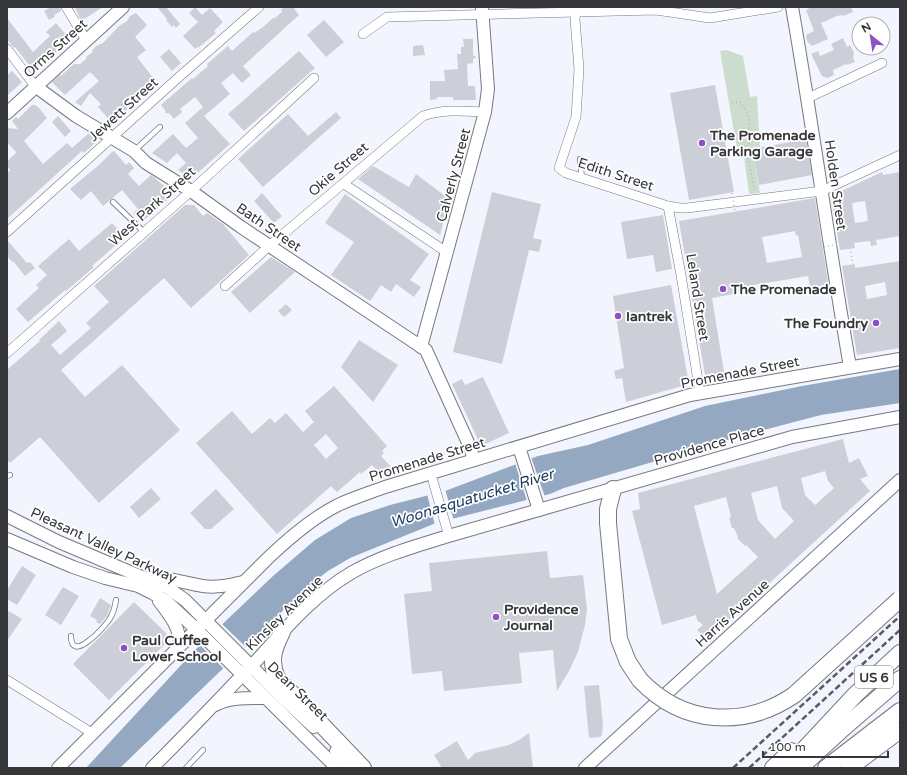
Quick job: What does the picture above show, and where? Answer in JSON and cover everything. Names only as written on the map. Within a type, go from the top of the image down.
[{"type":"highway","points":[[613,489],[608,509],[608,523],[618,631],[624,655],[640,680],[655,694],[682,709],[696,714],[724,718],[759,713],[781,703],[794,695],[900,599]]},
{"type":"highway","points":[[282,632],[272,655],[277,678],[363,768]]},
{"type":"highway","name":"US 6","points":[[787,768],[849,702],[900,653]]},
{"type":"highway","points":[[800,768],[900,679]]},
{"type":"highway","points":[[773,768],[824,722],[849,702]]},
{"type":"highway","points":[[826,768],[900,711]]},
{"type":"highway","points":[[849,768],[900,730]]},
{"type":"highway","points":[[858,768],[900,743]]},
{"type":"main road","name":"Orms Street","points":[[7,112],[123,7]]},
{"type":"main road","name":"Holden Street","points":[[792,7],[808,98],[850,367]]},
{"type":"main road","name":"Calverly Street","points":[[421,347],[486,112],[488,89],[482,11]]},
{"type":"main road","name":"Bath Street","points":[[35,86],[76,116],[134,151],[146,163],[426,350],[470,447],[474,460]]},
{"type":"main road","name":"Promenade Street","points":[[58,768],[180,645],[203,627],[243,582],[289,538],[328,510],[371,492],[474,460],[520,452],[700,393],[900,359]]},
{"type":"main road","name":"Providence Place","points":[[537,506],[613,489],[792,437],[900,417]]},
{"type":"main road","points":[[520,452],[537,506]]},
{"type":"main road","name":"Harris Avenue","points":[[585,768],[900,480]]},
{"type":"main road","name":"Kinsley Avenue","points":[[152,768],[210,708],[238,671],[247,662],[328,589],[350,573],[363,566],[402,551],[537,506]]},
{"type":"main road","name":"Pleasant Valley Parkway","points":[[7,516],[59,542],[168,588],[185,600],[203,627]]},
{"type":"main road","name":"Pleasant Valley Parkway","points":[[7,539],[105,578],[122,581],[152,592],[203,627]]},
{"type":"main road","points":[[52,558],[59,542]]},
{"type":"main road","points":[[105,578],[109,563]]},
{"type":"main road","points":[[142,577],[166,577],[204,586],[222,587],[243,582]]},
{"type":"main road","points":[[152,592],[171,616],[179,634],[180,645]]},
{"type":"main road","name":"Dean Street","points":[[203,627],[247,662],[312,725],[352,768]]},
{"type":"main road","name":"Dean Street","points":[[203,627],[238,671],[336,768]]},
{"type":"main road","points":[[210,708],[221,702],[265,698]]},
{"type":"street","points":[[66,7],[86,40]]},
{"type":"street","name":"Jewett Street","points":[[7,232],[179,76],[259,7]]},
{"type":"street","points":[[363,34],[387,17],[482,11],[656,10],[710,18],[778,7]]},
{"type":"street","name":"Edith Street","points":[[576,10],[575,19],[579,69],[576,117],[559,168],[566,173],[668,206],[687,208],[822,191],[900,155]]},
{"type":"street","name":"Bath Street","points":[[7,49],[35,86]]},
{"type":"street","points":[[808,98],[882,63]]},
{"type":"street","name":"West Park Street","points":[[7,353],[190,191],[314,78]]},
{"type":"street","name":"Okie Street","points":[[225,286],[269,246],[423,116],[436,112],[455,110],[486,112]]},
{"type":"street","points":[[344,184],[448,253]]},
{"type":"street","name":"Leland Street","points":[[668,206],[700,393]]},
{"type":"street","points":[[434,484],[447,530]]},
{"type":"street","points":[[7,680],[92,733]]},
{"type":"lane","points":[[134,151],[160,127]]},
{"type":"lane","points":[[580,158],[582,179]]},
{"type":"lane","points":[[113,202],[144,232]]},
{"type":"lane","points":[[71,636],[72,644],[75,646],[86,644],[108,622],[116,600]]},
{"type":"lane","points":[[186,768],[203,750]]},
{"type":"path","points":[[732,103],[740,102],[746,111],[749,120],[747,136],[749,144],[746,147],[756,199]]},
{"type":"path","points":[[732,193],[735,212]]},
{"type":"path","points":[[824,247],[839,244]]},
{"type":"path","points":[[850,248],[853,264]]},
{"type":"green space","points":[[726,50],[743,56],[750,97],[757,96],[760,147],[752,149],[760,193],[749,194],[743,148],[737,149],[720,51]]},
{"type":"water","name":"Woonasquatucket River","points":[[900,369],[900,403],[821,415],[741,436],[564,488],[550,494],[436,523],[350,558],[328,571],[306,588],[120,768],[86,768],[194,651],[273,576],[315,540],[351,518],[390,505],[445,491],[538,456],[588,445],[705,406],[802,386]]},
{"type":"pier","points":[[531,457],[545,497],[527,501],[515,463]]},
{"type":"pier","points":[[445,489],[454,521],[435,525],[427,494]]},
{"type":"pier","points":[[221,623],[248,649],[225,670],[199,644]]},
{"type":"building","points":[[51,7],[60,7],[61,11],[49,20],[44,11]]},
{"type":"building","points":[[75,7],[103,7],[81,21]]},
{"type":"building","points":[[157,7],[166,7],[180,24],[176,28],[174,25],[172,27]]},
{"type":"building","points":[[195,7],[202,15],[210,8],[223,22],[214,31],[216,33],[195,49],[183,36],[198,22],[189,13]]},
{"type":"building","points":[[284,7],[293,7],[299,15],[243,66],[251,75],[242,83],[233,73],[221,83],[230,94],[204,116],[230,144],[191,179],[178,170],[186,163],[177,153],[167,163],[152,153],[173,134],[186,148],[198,138],[185,123],[203,107],[195,97],[180,109],[182,112],[174,119],[169,113],[165,113],[165,110],[161,105],[208,66],[207,64],[228,46],[232,51],[253,32],[254,33],[275,18],[282,12],[281,10]]},
{"type":"building","points":[[808,7],[851,7],[853,12],[843,16],[837,16],[821,23],[828,39],[812,46],[807,41],[806,35],[814,31],[806,10],[809,9]]},
{"type":"building","points":[[136,13],[147,25],[135,37],[146,50],[137,57],[157,83],[112,123],[98,107],[101,104],[90,93],[81,106],[75,102],[99,81],[90,72],[65,95],[52,82],[74,64],[80,64],[93,52],[92,51],[96,46],[103,43],[119,26],[127,21],[130,16]]},
{"type":"building","points":[[7,18],[33,52],[50,36],[46,32],[56,23],[67,36],[56,46],[60,50],[33,70],[7,39]]},
{"type":"building","points":[[324,20],[344,42],[326,57],[307,35]]},
{"type":"building","points":[[843,38],[847,47],[850,45],[851,47],[851,56],[853,56],[855,62],[833,70],[834,75],[827,78],[822,76],[811,54],[818,51],[820,56],[834,50],[831,44]]},
{"type":"building","points":[[463,39],[473,39],[473,55],[476,57],[473,59],[473,63],[467,64],[468,86],[475,86],[476,100],[453,100],[453,97],[437,97],[437,99],[430,100],[430,81],[445,81],[444,70],[458,69],[457,54],[461,54],[461,47],[464,47]]},
{"type":"building","points":[[423,45],[425,55],[413,56],[413,46]]},
{"type":"building","points":[[169,49],[181,63],[172,71],[160,57]]},
{"type":"building","points":[[299,51],[315,68],[244,131],[228,114]]},
{"type":"building","points":[[12,71],[22,82],[7,96],[7,75]]},
{"type":"building","name":"The Promenade Parking Garage","points":[[715,85],[734,192],[689,200],[670,93]]},
{"type":"building","points":[[32,105],[39,108],[47,118],[24,141],[43,164],[67,143],[72,148],[89,133],[97,141],[84,153],[82,151],[7,219],[7,173],[10,170],[7,166],[7,161],[16,152],[7,142],[7,128],[18,129],[12,121],[16,117],[18,119]]},
{"type":"building","points":[[336,112],[341,118],[263,187],[238,159],[288,114],[308,136]]},
{"type":"building","points":[[58,116],[71,131],[65,137],[52,122]]},
{"type":"building","points":[[806,139],[812,175],[759,185],[752,149]]},
{"type":"building","points":[[114,151],[126,165],[129,162],[134,168],[128,174],[139,186],[151,175],[174,194],[142,222],[133,213],[138,209],[122,190],[103,206],[91,191],[81,200],[70,189]]},
{"type":"building","points":[[373,166],[409,187],[416,174],[449,199],[447,203],[449,204],[440,235],[358,179]]},
{"type":"building","points":[[882,172],[883,175],[900,172],[900,236],[876,240],[877,245],[871,246],[870,241],[854,243],[855,248],[840,250],[831,196]],"holes":[[[865,201],[868,221],[855,223],[852,203]]]},
{"type":"building","points":[[492,192],[541,204],[533,238],[542,240],[539,252],[529,250],[502,364],[453,352]]},
{"type":"building","points":[[262,193],[282,216],[274,223],[254,201]]},
{"type":"building","points":[[345,194],[429,254],[410,280],[421,287],[414,297],[396,284],[391,292],[381,285],[370,301],[331,275],[354,242],[325,223]]},
{"type":"building","name":"The Promenade","points":[[815,198],[829,289],[811,292],[808,276],[754,285],[755,290],[712,298],[725,378],[706,381],[679,221]],"holes":[[[795,231],[796,236],[798,235],[802,257],[767,263],[762,237]]]},
{"type":"building","points":[[185,205],[194,205],[203,216],[207,213],[223,224],[249,255],[191,308],[164,278],[61,370],[85,397],[122,365],[180,430],[99,503],[40,437],[10,463],[7,460],[7,370],[40,341],[39,340],[59,321],[67,331],[51,345],[60,355],[91,328],[86,323],[109,302],[94,286]]},
{"type":"building","points":[[663,215],[672,269],[656,272],[653,255],[627,259],[621,222]]},
{"type":"building","points":[[112,223],[125,237],[92,266],[94,267],[28,322],[16,309],[39,288],[36,285],[47,275],[38,266],[69,239],[79,251]]},
{"type":"building","points":[[7,240],[27,263],[30,262],[35,268],[25,276],[7,256]]},
{"type":"building","points":[[271,257],[295,272],[250,313],[231,292]]},
{"type":"building","name":"The Foundry","points":[[900,261],[900,348],[857,355],[842,266],[855,264],[855,268]],"holes":[[[885,282],[887,295],[867,299],[865,286]]]},
{"type":"building","points":[[671,285],[689,384],[626,402],[622,378],[616,379],[614,371],[624,368],[613,296]]},
{"type":"building","points":[[286,304],[292,310],[284,317],[278,311]]},
{"type":"building","points":[[359,340],[398,365],[373,402],[341,367]]},
{"type":"building","points":[[483,377],[509,433],[481,446],[452,384],[462,379],[465,385]]},
{"type":"building","points":[[334,386],[387,446],[382,451],[384,453],[381,456],[392,468],[383,477],[372,465],[361,474],[360,472],[337,492],[331,486],[277,534],[196,443],[232,411],[252,434],[270,418],[275,423],[286,413],[303,432],[314,422],[305,411]],"holes":[[[326,434],[338,448],[326,459],[314,445]]]},
{"type":"building","points":[[843,439],[849,463],[859,458],[868,476],[860,479],[870,491],[707,640],[697,630],[703,625],[697,620],[696,615],[662,625],[632,511],[640,509],[638,493]],"holes":[[[825,471],[828,481],[834,488],[815,505],[805,495],[801,478]],[[777,486],[782,508],[794,521],[775,539],[758,520],[751,493]],[[726,497],[731,517],[729,518],[732,528],[734,528],[738,537],[737,538],[758,557],[717,594],[694,506]]]},
{"type":"building","points":[[151,488],[161,499],[139,518],[130,507]]},
{"type":"building","points":[[216,489],[234,509],[211,529],[205,529],[190,513]]},
{"type":"building","name":"Providence Journal","points":[[547,551],[550,578],[583,575],[587,609],[585,625],[578,652],[557,691],[553,650],[519,653],[522,683],[444,691],[442,671],[412,674],[404,594],[432,591],[429,563]]},
{"type":"building","points":[[22,566],[36,575],[17,605],[7,599],[7,590]]},
{"type":"building","points":[[63,587],[79,596],[61,625],[45,615]]},
{"type":"building","points":[[100,598],[111,605],[107,616],[100,624],[96,622],[97,620],[90,616]]},
{"type":"building","points":[[134,602],[171,638],[109,700],[73,664]]},
{"type":"building","points":[[9,611],[22,619],[7,641],[7,615]]},
{"type":"building","points":[[599,685],[603,725],[602,735],[600,737],[589,738],[584,686]]},
{"type":"building","points":[[529,733],[533,768],[442,768],[434,755],[457,741],[468,760],[475,753],[509,745]]},
{"type":"railway","points":[[733,768],[900,616]]},
{"type":"railway","points":[[749,768],[900,630]]},
{"type":"place","name":"The Promenade Parking Garage","points":[[702,143]]},
{"type":"place","name":"The Promenade","points":[[723,289]]},
{"type":"place","name":"Iantrek","points":[[618,316]]},
{"type":"place","name":"The Foundry","points":[[876,323]]},
{"type":"place","name":"Providence Journal","points":[[496,617]]},
{"type":"place","name":"Paul Cuffee Lower School","points":[[124,648]]}]
